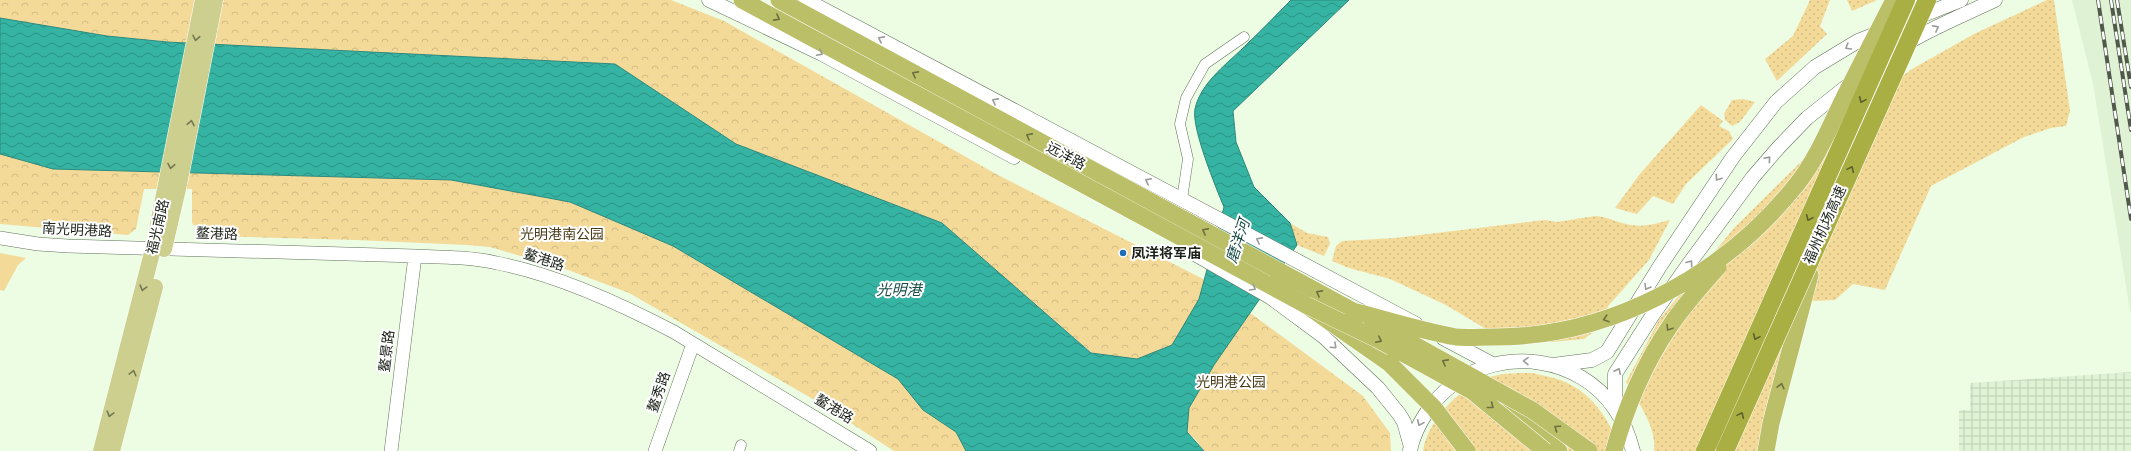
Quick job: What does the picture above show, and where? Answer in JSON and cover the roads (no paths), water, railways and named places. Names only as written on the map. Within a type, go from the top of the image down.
[{"type":"highway","name":"远洋路","points":[[742,0],[1306,305]]},
{"type":"highway","name":"远洋路","points":[[779,0],[1353,311]]},
{"type":"highway","points":[[1614,451],[1622,421],[1635,391],[1669,326],[1691,298],[1748,234],[1797,184],[1821,146],[1894,0]]},
{"type":"highway","name":"福州机场高速","points":[[1705,451],[1906,0]]},
{"type":"highway","name":"福州机场高速","points":[[1725,451],[1927,0]]},
{"type":"highway","points":[[1766,451],[1792,341],[1827,221]]},
{"type":"highway","points":[[1353,311],[1457,337],[1515,338],[1572,330],[1631,311],[1680,286],[1724,255],[1748,234]]},
{"type":"highway","points":[[1306,305],[1389,364],[1434,408],[1465,449]]},
{"type":"highway","points":[[1306,305],[1377,339],[1472,391],[1545,451]]},
{"type":"highway","points":[[1353,311],[1532,410],[1589,451]]},
{"type":"highway","points":[[1475,378],[1528,421],[1560,451]]},
{"type":"main road","name":"福光南路","points":[[172,189],[203,0]]},
{"type":"main road","name":"福光南路","points":[[112,451],[159,249],[214,0]]},
{"type":"main road","points":[[709,0],[822,54],[1159,234],[1270,298],[1324,337],[1378,388],[1402,418],[1410,449]]},
{"type":"main road","points":[[806,0],[1182,198],[1492,364]]},
{"type":"main road","points":[[1410,449],[1422,419],[1440,394],[1464,376],[1492,364],[1519,360],[1553,365],[1581,363],[1592,360],[1608,352],[1660,266],[1732,157],[1776,102],[1815,67],[1858,41],[1961,0]]},
{"type":"main road","points":[[1615,409],[1615,374],[1652,316],[1688,265],[1753,177],[1779,147],[1807,118],[1889,54],[1936,27],[1995,0]]},
{"type":"main road","name":"福光南路","points":[[100,451],[159,249]]},
{"type":"main road","points":[[1553,365],[1577,375],[1598,390],[1615,409],[1627,430],[1633,451]]},
{"type":"street","points":[[1182,198],[1188,159],[1180,124],[1186,98],[1205,64],[1244,37]]},
{"type":"street","name":"南光明港路","points":[[0,238],[38,244],[159,249]]},
{"type":"street","name":"鳌港路","points":[[159,249],[415,256],[489,261],[543,276],[619,305],[674,332],[870,451]]},
{"type":"street","name":"鳌景路","points":[[391,451],[415,256]]},
{"type":"street","name":"鳌秀路","points":[[656,451],[693,344]]},
{"type":"water","name":"光明港","points":[[1291,0],[1349,0],[1233,111],[1236,142],[1254,187],[1290,223],[1297,245],[1214,365],[1189,408],[1187,432],[1204,451],[966,451],[956,432],[923,410],[898,379],[673,246],[570,202],[451,180],[53,169],[0,154],[0,18],[107,36],[167,42],[615,64],[736,144],[942,223],[1091,353],[1137,359],[1172,345],[1199,299],[1224,207],[1200,143],[1195,118],[1195,109],[1198,99],[1203,90],[1217,73]]},
{"type":"railway","points":[[2098,0],[2131,219]]},
{"type":"railway","points":[[2111,0],[2131,130]]},
{"type":"railway","points":[[2117,0],[2131,87]]},
{"type":"place","name":"凤洋将军庙","points":[[1123,253]]},
{"type":"park label","name":"光明港南公园","points":[[562,234]]},
{"type":"park label","name":"光明港公园","points":[[1231,382]]},
{"type":"water label","name":"磨洋河","points":[[1238,241]]}]
